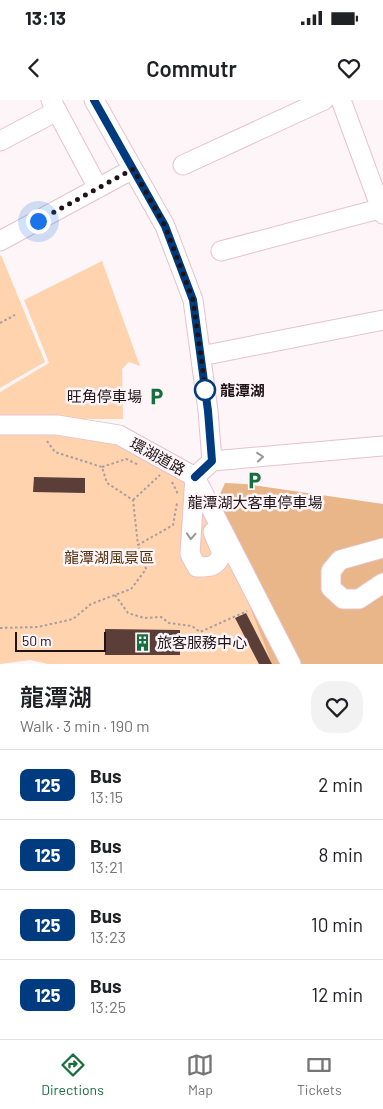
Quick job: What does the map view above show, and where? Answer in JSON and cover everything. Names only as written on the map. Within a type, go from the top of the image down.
[{"type":"street","points":[[183,165],[324,100]]},
{"type":"street","points":[[221,251],[383,210],[341,100]]},
{"type":"street","points":[[98,101],[165,226],[193,300],[208,411],[212,461]]},
{"type":"street","points":[[0,140],[54,106],[98,188]]},
{"type":"street","points":[[0,241],[133,169]]},
{"type":"street","points":[[201,356],[383,320]]},
{"type":"street","name":"環湖道路","points":[[0,425],[56,425],[119,435],[194,482],[292,664]]},
{"type":"street","points":[[194,482],[212,461],[383,446]]},
{"type":"street","points":[[383,548],[340,560],[331,571],[331,588],[343,599],[359,599],[383,583]]},
{"type":"path","points":[[0,323],[15,315]]},
{"type":"path","points":[[44,437],[55,452],[102,467],[126,459],[143,467]]},
{"type":"path","points":[[102,467],[107,483],[133,500]]},
{"type":"path","points":[[133,500],[160,475],[165,477]]},
{"type":"path","points":[[170,480],[178,495],[194,482]]},
{"type":"path","points":[[0,628],[38,627],[73,619],[92,604],[132,589],[146,570],[138,545],[133,500]]},
{"type":"path","points":[[138,545],[173,525],[177,503]]},
{"type":"path","points":[[115,595],[128,613],[144,618],[161,617],[169,623],[192,626],[200,632],[248,610]]},
{"type":"green space","points":[[0,256],[45,362],[0,388]]},
{"type":"green space","points":[[102,261],[140,366],[129,362],[122,369],[123,419],[0,419],[0,392],[49,363],[24,300]]},
{"type":"green space","name":"龍潭湖風景區","points":[[0,429],[119,440],[193,481],[282,664],[48,664],[30,660],[0,664]]},
{"type":"shaded area","points":[[225,483],[245,484],[383,504],[383,664],[272,664],[213,510]]},
{"type":"building","points":[[34,477],[85,478],[85,493],[33,492]]},
{"type":"building","points":[[246,613],[272,664],[259,664],[235,618]]},
{"type":"building","name":"旅客服務中心","points":[[105,629],[180,630],[180,655],[105,655]]},
{"type":"bus line","name":"125","points":[[94,100],[165,226],[193,300],[208,411],[212,461],[195,477]]},
{"type":"place","name":"龍潭湖","points":[[205,390]]},
{"type":"place","name":"旺角停車場","points":[[156,396]]},
{"type":"place","name":"龍潭湖大客車停車場","points":[[255,481]]},
{"type":"place","name":"旅客服務中心","points":[[143,642]]},
{"type":"route","points":[[38,221],[133,169],[165,226],[193,300],[206,393],[205,390]]}]
